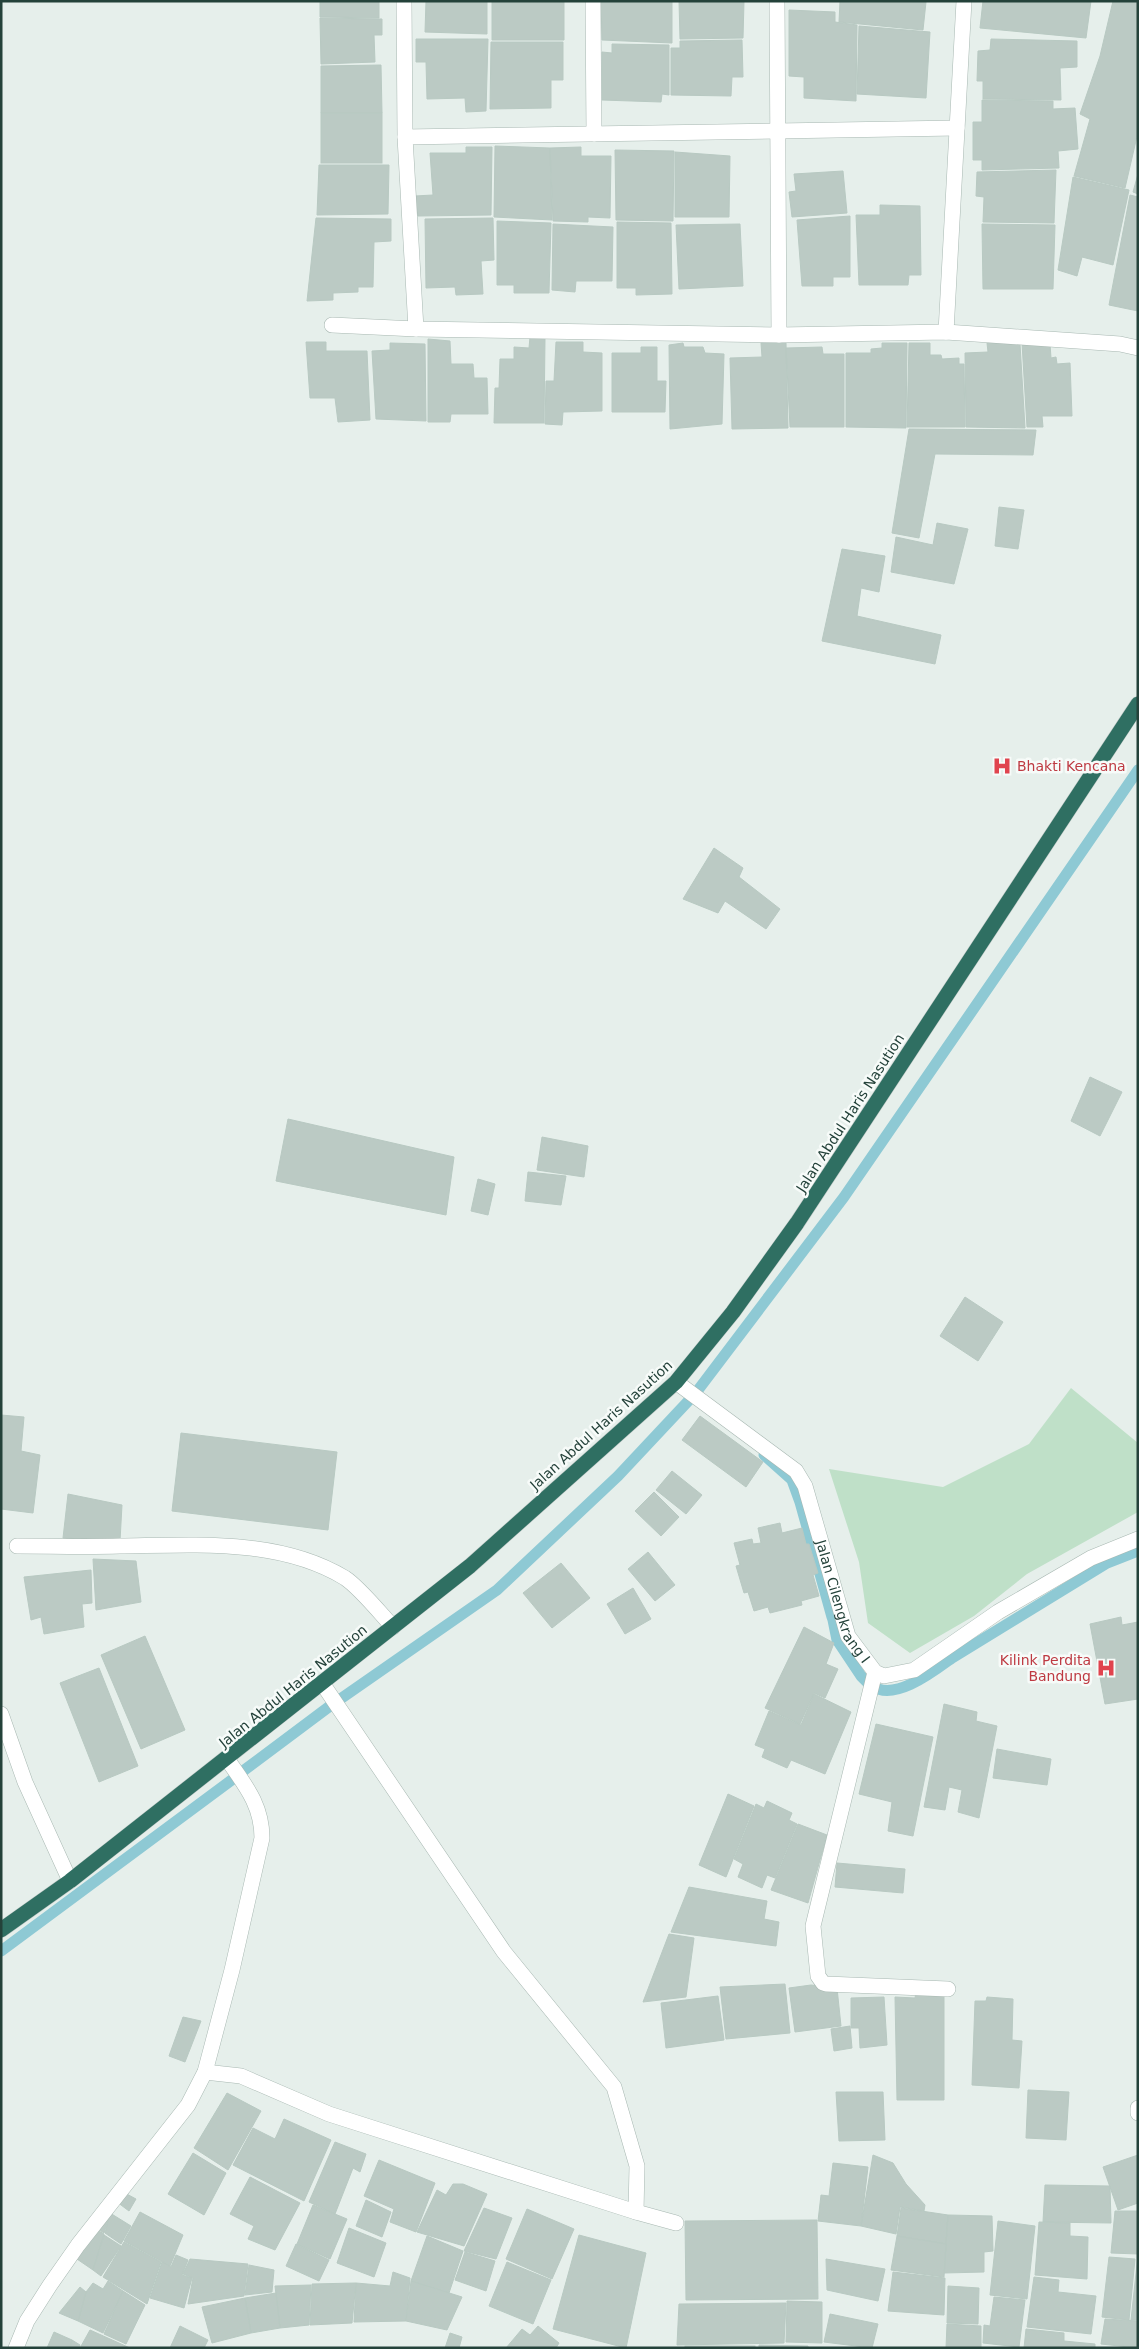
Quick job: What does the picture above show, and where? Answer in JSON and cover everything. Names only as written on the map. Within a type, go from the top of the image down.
[{"type":"highway","name":"Jalan Abdul Haris Nasution","points":[[1,1930],[70,1881],[470,1566],[676,1382],[733,1312],[797,1223],[1138,704]]},
{"type":"street","points":[[404,1],[405,137],[416,329]]},
{"type":"street","points":[[593,1],[594,134]]},
{"type":"street","points":[[777,1],[779,335]]},
{"type":"street","points":[[946,332],[964,1]]},
{"type":"street","points":[[405,137],[957,128]]},
{"type":"street","points":[[332,325],[416,329],[779,335],[946,332],[1120,344],[1138,348]]},
{"type":"street","name":"Jalan Cilengkrang I","points":[[676,1382],[796,1471],[806,1486],[848,1636],[854,1647],[875,1672],[884,1676],[914,1670],[1023,1598],[1092,1558],[1138,1539]]},
{"type":"street","points":[[17,1546],[84,1547],[185,1544],[252,1549],[299,1557],[347,1579],[393,1626]]},
{"type":"street","points":[[875,1672],[813,1926],[818,1976],[826,1984],[948,1989]]},
{"type":"street","points":[[322,1683],[504,1952],[614,2087],[637,2166],[636,2212]]},
{"type":"street","points":[[1,1714],[25,1782],[70,1881]]},
{"type":"street","points":[[16,2348],[26,2321],[50,2285],[78,2245],[188,2105],[205,2072],[232,1970],[262,1838],[262,1819],[252,1798],[227,1759]]},
{"type":"street","points":[[205,2072],[241,2076],[329,2114],[676,2223]]},
{"type":"street","points":[[1138,2108],[1138,2113]]},
{"type":"green space","points":[[1071,1388],[1138,1443],[1138,1512],[1027,1574],[974,1616],[910,1653],[868,1623],[859,1562],[829,1469],[943,1487],[1029,1444]]},
{"type":"building","points":[[320,1],[379,1],[379,18],[320,17]]},
{"type":"building","points":[[426,1],[487,1],[487,34],[425,32]]},
{"type":"building","points":[[492,1],[564,2],[564,40],[492,40]]},
{"type":"building","points":[[601,1],[672,1],[672,43],[602,40]]},
{"type":"building","points":[[679,1],[744,1],[743,38],[680,39]]},
{"type":"building","points":[[840,1],[926,2],[923,30],[839,22]]},
{"type":"building","points":[[983,1],[1091,1],[1086,38],[980,28]]},
{"type":"building","points":[[1113,1],[1138,1],[1138,132],[1125,188],[1074,176],[1090,119],[1080,114],[1100,56]]},
{"type":"building","points":[[789,10],[835,12],[835,22],[857,25],[856,101],[804,98],[804,77],[789,76]]},
{"type":"building","points":[[320,18],[382,19],[382,35],[374,35],[375,62],[321,64]]},
{"type":"building","points":[[859,26],[930,32],[926,98],[857,94]]},
{"type":"building","points":[[416,39],[488,39],[486,111],[466,112],[465,98],[427,99],[426,62],[416,62]]},
{"type":"building","points":[[991,39],[1077,41],[1077,67],[1060,68],[1061,100],[983,99],[983,81],[977,81],[978,51],[990,50]]},
{"type":"building","points":[[742,40],[743,77],[732,77],[731,96],[671,95],[671,48],[680,48],[680,41]]},
{"type":"building","points":[[491,42],[563,42],[563,80],[551,80],[551,108],[490,109]]},
{"type":"building","points":[[612,44],[669,45],[669,95],[662,94],[661,102],[602,100],[602,52],[612,53]]},
{"type":"building","points":[[381,65],[382,113],[321,113],[321,66]]},
{"type":"building","points":[[982,100],[1053,101],[1053,109],[1075,108],[1078,149],[1058,151],[1059,168],[982,170],[982,160],[973,160],[973,122],[982,122]]},
{"type":"building","points":[[321,113],[382,113],[382,163],[321,163]]},
{"type":"building","points":[[495,146],[550,148],[552,220],[494,217]]},
{"type":"building","points":[[466,147],[492,147],[491,215],[418,216],[415,196],[433,195],[430,153],[466,153]]},
{"type":"building","points":[[581,147],[581,156],[611,156],[610,218],[588,217],[588,222],[553,221],[550,148]]},
{"type":"building","points":[[615,150],[674,151],[673,221],[616,220]]},
{"type":"building","points":[[675,152],[730,156],[729,217],[675,217]]},
{"type":"building","points":[[319,165],[389,165],[388,214],[317,215]]},
{"type":"building","points":[[1056,170],[1054,223],[983,222],[984,197],[976,196],[977,172]]},
{"type":"building","points":[[843,171],[847,213],[792,217],[789,192],[796,191],[794,174]]},
{"type":"building","points":[[1138,174],[1138,194],[1133,192]]},
{"type":"building","points":[[1073,177],[1129,190],[1113,265],[1082,257],[1077,276],[1058,270]]},
{"type":"building","points":[[1130,195],[1138,197],[1138,311],[1109,305]]},
{"type":"building","points":[[880,205],[920,206],[921,275],[909,275],[908,285],[859,285],[856,215],[880,215]]},
{"type":"building","points":[[850,216],[850,277],[833,277],[833,286],[802,286],[797,220]]},
{"type":"building","points":[[316,218],[391,219],[391,241],[374,242],[373,287],[358,287],[358,292],[333,293],[333,300],[307,301]]},
{"type":"building","points":[[493,218],[494,260],[481,261],[483,294],[456,295],[455,287],[426,288],[425,219]]},
{"type":"building","points":[[497,221],[551,223],[549,293],[514,293],[514,285],[497,285]]},
{"type":"building","points":[[617,222],[671,223],[672,294],[636,295],[636,288],[617,288]]},
{"type":"building","points":[[553,224],[613,227],[612,281],[576,281],[575,292],[552,290]]},
{"type":"building","points":[[740,224],[743,286],[679,289],[676,225]]},
{"type":"building","points":[[982,224],[1055,225],[1053,289],[983,289]]},
{"type":"building","points":[[530,337],[545,338],[544,423],[494,423],[495,388],[499,388],[500,359],[514,359],[514,347],[529,348]]},
{"type":"building","points":[[428,339],[450,341],[451,364],[473,364],[474,378],[487,378],[488,414],[451,414],[450,422],[428,422]]},
{"type":"building","points":[[306,342],[326,342],[326,351],[367,351],[370,420],[338,422],[335,398],[310,398]]},
{"type":"building","points":[[556,342],[583,342],[583,352],[602,353],[602,411],[563,412],[562,425],[545,424],[546,381],[554,381]]},
{"type":"building","points":[[390,343],[425,344],[426,421],[376,419],[372,351],[390,350]]},
{"type":"building","points":[[683,343],[684,347],[703,347],[705,353],[724,354],[722,424],[670,429],[669,345]]},
{"type":"building","points":[[761,343],[786,343],[788,428],[732,429],[730,358],[762,357]]},
{"type":"building","points":[[882,343],[907,343],[906,428],[846,427],[846,353],[871,353],[871,349],[882,348]]},
{"type":"building","points":[[909,343],[930,343],[930,355],[941,355],[942,359],[959,358],[959,364],[964,364],[965,427],[907,427]]},
{"type":"building","points":[[987,343],[1020,344],[1025,428],[966,427],[965,353],[988,352]]},
{"type":"building","points":[[1022,343],[1050,344],[1051,358],[1056,357],[1057,364],[1070,363],[1072,416],[1042,416],[1043,427],[1027,427]]},
{"type":"building","points":[[641,347],[657,347],[657,381],[666,381],[665,412],[612,412],[612,353],[641,353]]},
{"type":"building","points":[[822,347],[823,354],[844,354],[844,427],[790,427],[786,348]]},
{"type":"building","points":[[909,429],[1036,430],[1033,455],[935,454],[919,538],[892,533]]},
{"type":"building","points":[[999,507],[1024,510],[1018,549],[995,546]]},
{"type":"building","points":[[937,523],[968,529],[954,584],[891,572],[896,537],[933,545]]},
{"type":"building","points":[[842,549],[885,556],[879,592],[861,588],[857,616],[941,635],[935,664],[822,641]]},
{"type":"building","points":[[714,848],[743,868],[739,877],[780,909],[766,929],[725,901],[718,913],[683,899]]},
{"type":"building","points":[[1090,1077],[1122,1092],[1100,1136],[1071,1121]]},
{"type":"building","points":[[288,1119],[454,1157],[446,1215],[276,1181]]},
{"type":"building","points":[[542,1137],[588,1146],[584,1177],[537,1170]]},
{"type":"building","points":[[528,1172],[566,1176],[561,1205],[525,1201]]},
{"type":"building","points":[[478,1179],[495,1184],[488,1215],[471,1211]]},
{"type":"building","points":[[965,1297],[1003,1322],[978,1361],[940,1336]]},
{"type":"building","points":[[1,1415],[24,1417],[21,1451],[40,1455],[33,1513],[1,1509]]},
{"type":"building","points":[[700,1416],[763,1462],[746,1487],[682,1440]]},
{"type":"building","points":[[181,1433],[337,1452],[328,1530],[172,1511]]},
{"type":"building","points":[[672,1471],[702,1495],[686,1514],[656,1490]]},
{"type":"building","points":[[654,1492],[679,1517],[661,1536],[635,1511]]},
{"type":"building","points":[[68,1494],[122,1505],[120,1541],[63,1538]]},
{"type":"building","points":[[780,1523],[782,1533],[802,1528],[806,1544],[809,1544],[818,1573],[813,1575],[819,1596],[801,1601],[802,1605],[770,1613],[768,1607],[754,1611],[748,1592],[744,1593],[736,1566],[740,1565],[734,1543],[752,1539],[753,1544],[761,1543],[758,1528]]},
{"type":"building","points":[[648,1552],[675,1585],[655,1601],[628,1569]]},
{"type":"building","points":[[93,1559],[136,1561],[141,1602],[96,1610]]},
{"type":"building","points":[[561,1563],[590,1598],[552,1628],[523,1593]]},
{"type":"building","points":[[91,1570],[92,1603],[82,1604],[84,1627],[44,1634],[41,1617],[31,1620],[24,1577]]},
{"type":"building","points":[[633,1588],[651,1619],[625,1634],[607,1604]]},
{"type":"building","points":[[1121,1617],[1122,1625],[1138,1622],[1138,1699],[1105,1704],[1090,1624]]},
{"type":"building","points":[[804,1627],[834,1643],[826,1664],[838,1669],[825,1698],[814,1693],[800,1724],[765,1708]]},
{"type":"building","points":[[145,1636],[185,1730],[141,1749],[101,1655]]},
{"type":"building","points":[[99,1668],[138,1766],[99,1782],[60,1683]]},
{"type":"building","points":[[814,1694],[851,1712],[825,1774],[791,1760],[787,1768],[762,1757],[765,1749],[755,1745],[769,1711],[801,1725]]},
{"type":"building","points":[[944,1704],[977,1712],[976,1721],[997,1726],[979,1818],[958,1812],[962,1790],[949,1787],[945,1810],[924,1807]]},
{"type":"building","points":[[876,1724],[933,1737],[913,1836],[888,1831],[892,1802],[859,1794]]},
{"type":"building","points":[[997,1749],[1051,1759],[1047,1785],[993,1778]]},
{"type":"building","points":[[728,1794],[754,1806],[726,1877],[699,1865]]},
{"type":"building","points":[[767,1801],[792,1813],[789,1820],[797,1824],[775,1878],[767,1875],[762,1888],[738,1877],[743,1864],[734,1859],[756,1804],[764,1808]]},
{"type":"building","points":[[798,1824],[827,1835],[808,1903],[771,1890]]},
{"type":"building","points":[[837,1863],[905,1869],[903,1893],[835,1887]]},
{"type":"building","points":[[689,1887],[767,1901],[764,1919],[779,1922],[776,1946],[671,1932]]},
{"type":"building","points":[[669,1934],[694,1938],[686,1997],[643,2002]]},
{"type":"building","points":[[785,1984],[790,2033],[726,2039],[720,1987]]},
{"type":"building","points":[[811,1985],[837,1988],[841,2026],[795,2032],[789,1988]]},
{"type":"building","points":[[916,1992],[944,1994],[944,2100],[897,2100],[895,1997],[915,1998]]},
{"type":"building","points":[[718,1996],[724,2040],[666,2048],[661,2003]]},
{"type":"building","points":[[884,1997],[887,2045],[860,2048],[859,2028],[851,2028],[851,1998]]},
{"type":"building","points":[[987,1997],[1013,1999],[1012,2040],[1022,2041],[1019,2088],[972,2085],[975,2001],[986,2001]]},
{"type":"building","points":[[183,2017],[201,2021],[185,2062],[169,2056]]},
{"type":"building","points":[[850,2026],[852,2048],[834,2051],[831,2029]]},
{"type":"building","points":[[1028,2090],[1069,2092],[1066,2140],[1026,2138]]},
{"type":"building","points":[[836,2092],[883,2092],[885,2140],[839,2141]]},
{"type":"building","points":[[227,2093],[261,2111],[228,2170],[194,2148]]},
{"type":"building","points":[[284,2119],[331,2140],[304,2201],[233,2165],[253,2128],[275,2139]]},
{"type":"building","points":[[335,2142],[366,2154],[360,2172],[353,2168],[335,2214],[309,2202]]},
{"type":"building","points":[[193,2153],[226,2173],[204,2215],[168,2194]]},
{"type":"building","points":[[873,2155],[893,2163],[906,2184],[925,2205],[924,2211],[900,2207],[896,2234],[861,2226]]},
{"type":"building","points":[[1138,2155],[1138,2203],[1118,2210],[1103,2167]]},
{"type":"building","points":[[379,2160],[435,2183],[416,2232],[390,2222],[394,2209],[364,2196]]},
{"type":"building","points":[[833,2163],[868,2167],[861,2226],[818,2221],[821,2195],[829,2196]]},
{"type":"building","points":[[250,2177],[300,2203],[275,2250],[248,2239],[254,2226],[230,2214]]},
{"type":"building","points":[[453,2184],[463,2184],[487,2194],[464,2246],[417,2232],[437,2190],[446,2195]]},
{"type":"building","points":[[1045,2185],[1110,2186],[1111,2223],[1043,2222]]},
{"type":"building","points":[[123,2192],[136,2199],[129,2211],[117,2202]]},
{"type":"building","points":[[366,2200],[391,2212],[382,2237],[356,2226]]},
{"type":"building","points":[[313,2205],[347,2219],[330,2259],[297,2244]]},
{"type":"building","points":[[484,2208],[512,2218],[496,2259],[464,2251]]},
{"type":"building","points":[[901,2208],[948,2215],[946,2244],[897,2236]]},
{"type":"building","points":[[527,2209],[574,2229],[552,2279],[506,2259]]},
{"type":"building","points":[[1115,2211],[1138,2211],[1138,2254],[1111,2253]]},
{"type":"building","points":[[140,2212],[183,2235],[170,2266],[124,2241]]},
{"type":"building","points":[[110,2213],[131,2226],[121,2244],[105,2233]]},
{"type":"building","points":[[110,2213],[104,2233],[98,2229]]},
{"type":"building","points":[[948,2215],[992,2216],[993,2251],[984,2252],[984,2272],[944,2273]]},
{"type":"building","points":[[817,2220],[818,2299],[686,2300],[685,2221]]},
{"type":"building","points":[[998,2221],[1035,2226],[1027,2299],[990,2295]]},
{"type":"building","points":[[1039,2222],[1070,2223],[1070,2236],[1088,2237],[1087,2279],[1035,2275]]},
{"type":"building","points":[[349,2228],[386,2243],[374,2277],[337,2263]]},
{"type":"building","points":[[99,2231],[104,2234],[93,2270],[74,2257],[89,2235],[93,2238]]},
{"type":"building","points":[[104,2235],[121,2246],[101,2276],[93,2270]]},
{"type":"building","points":[[579,2235],[646,2253],[626,2348],[553,2329]]},
{"type":"building","points":[[427,2236],[463,2251],[449,2293],[411,2281]]},
{"type":"building","points":[[897,2236],[946,2244],[944,2277],[891,2270]]},
{"type":"building","points":[[124,2242],[161,2262],[147,2304],[103,2277]]},
{"type":"building","points":[[296,2244],[329,2260],[319,2281],[286,2266]]},
{"type":"building","points":[[465,2252],[495,2261],[486,2291],[455,2280]]},
{"type":"building","points":[[176,2255],[188,2260],[182,2275],[192,2278],[184,2308],[150,2298],[162,2262],[171,2267]]},
{"type":"building","points":[[1138,2255],[1138,2320],[1131,2320]]},
{"type":"building","points":[[1109,2257],[1135,2259],[1129,2320],[1102,2317]]},
{"type":"building","points":[[190,2259],[248,2264],[244,2296],[188,2304],[193,2278],[183,2274]]},
{"type":"building","points":[[826,2259],[885,2269],[878,2301],[827,2290]]},
{"type":"building","points":[[507,2262],[551,2280],[533,2324],[489,2306]]},
{"type":"building","points":[[249,2265],[274,2270],[272,2292],[245,2295]]},
{"type":"building","points":[[393,2272],[410,2278],[406,2321],[354,2322],[356,2283],[390,2286]]},
{"type":"building","points":[[893,2272],[945,2278],[944,2315],[888,2311]]},
{"type":"building","points":[[1034,2277],[1059,2280],[1058,2292],[1096,2296],[1091,2334],[1027,2327]]},
{"type":"building","points":[[108,2281],[123,2291],[103,2333],[78,2321],[86,2292],[93,2283],[103,2289]]},
{"type":"building","points":[[411,2281],[462,2297],[447,2330],[406,2321]]},
{"type":"building","points":[[356,2283],[352,2323],[310,2325],[312,2284]]},
{"type":"building","points":[[311,2285],[309,2325],[280,2328],[275,2286]]},
{"type":"building","points":[[948,2286],[979,2288],[978,2324],[947,2323]]},
{"type":"building","points":[[80,2287],[86,2292],[78,2321],[59,2313]]},
{"type":"building","points":[[123,2291],[145,2305],[126,2344],[104,2334]]},
{"type":"building","points":[[276,2293],[280,2328],[251,2333],[245,2298]]},
{"type":"building","points":[[994,2297],[1025,2300],[1019,2347],[983,2343],[984,2325],[990,2326]]},
{"type":"building","points":[[245,2298],[251,2333],[212,2343],[202,2307]]},
{"type":"building","points":[[787,2301],[822,2302],[822,2343],[786,2342]]},
{"type":"building","points":[[786,2303],[784,2343],[677,2345],[679,2304]]},
{"type":"building","points":[[830,2314],[878,2324],[872,2348],[824,2342]]},
{"type":"building","points":[[1105,2319],[1138,2321],[1138,2348],[1101,2344]]},
{"type":"building","points":[[947,2324],[981,2326],[981,2348],[946,2348]]},
{"type":"building","points":[[180,2326],[208,2340],[204,2348],[170,2348]]},
{"type":"building","points":[[538,2326],[559,2343],[556,2348],[506,2348],[522,2329],[530,2335]]},
{"type":"building","points":[[1026,2329],[1064,2333],[1064,2341],[1095,2344],[1095,2348],[1024,2348]]},
{"type":"building","points":[[90,2330],[130,2348],[80,2348]]},
{"type":"building","points":[[54,2332],[72,2340],[70,2348],[47,2348]]},
{"type":"building","points":[[450,2333],[462,2337],[459,2348],[445,2348]]},
{"type":"building","points":[[72,2340],[80,2345],[79,2348],[70,2348]]},
{"type":"building","points":[[759,2345],[808,2346],[808,2348],[759,2348]]},
{"type":"building","points":[[685,2346],[755,2346],[755,2348],[685,2348]]},
{"type":"waterway","points":[[695,1394],[844,1197],[1138,770]]},
{"type":"waterway","points":[[336,1702],[497,1590],[618,1476],[693,1396]]},
{"type":"waterway","points":[[764,1455],[792,1480],[800,1502],[832,1617]]},
{"type":"waterway","points":[[872,1686],[881,1690],[892,1690],[914,1683],[1107,1563],[1138,1551]]},
{"type":"waterway","points":[[833,1620],[837,1640],[861,1676],[870,1685]]},
{"type":"waterway","points":[[239,1774],[334,1703]]},
{"type":"waterway","points":[[1,1951],[237,1776]]},
{"type":"place","name":"Bhakti Kencana","points":[[1002,766]]},
{"type":"place","name":"Kilink Perdita Bandung","points":[[1106,1668]]}]
